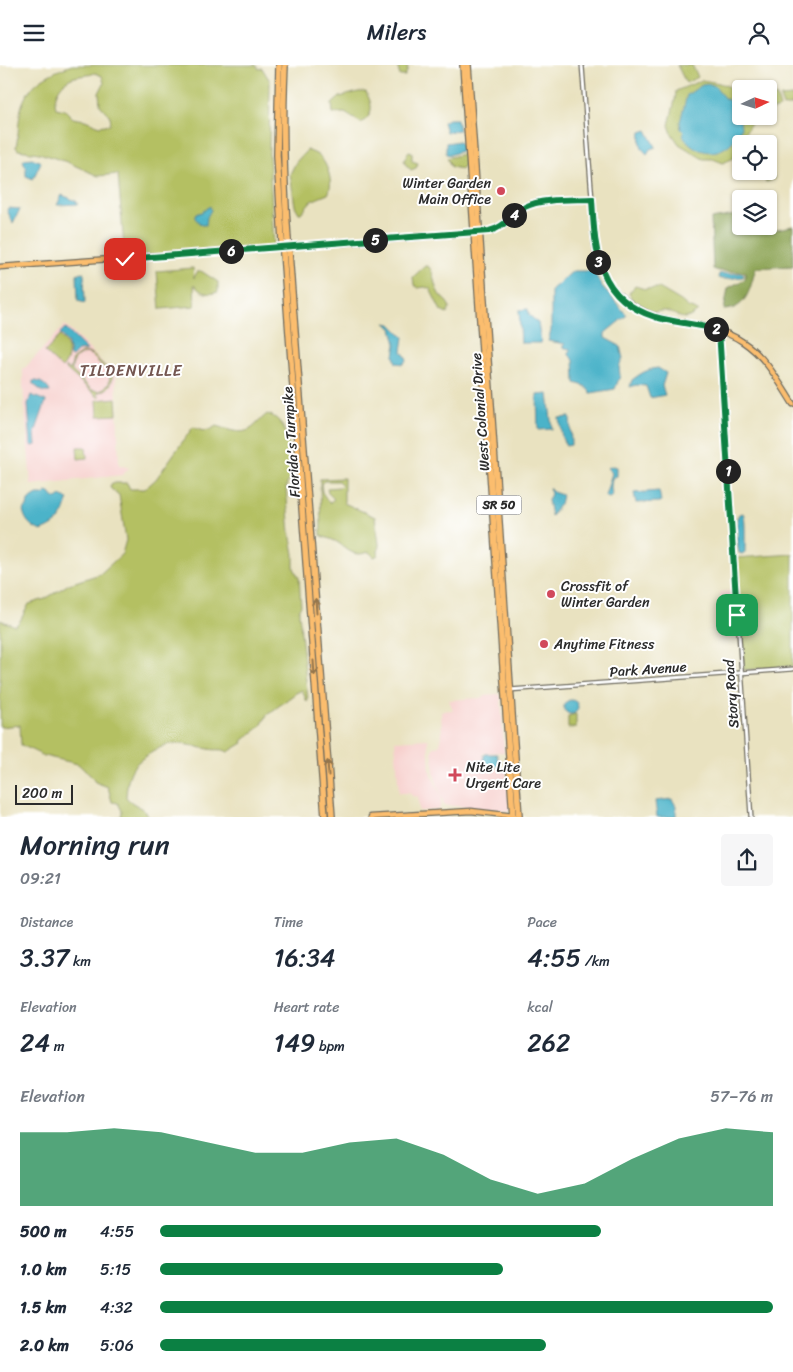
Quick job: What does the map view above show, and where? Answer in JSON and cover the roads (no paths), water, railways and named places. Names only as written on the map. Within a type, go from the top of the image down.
[{"type":"highway","name":"Florida's Turnpike","points":[[279,65],[277,147],[332,817]]},
{"type":"highway","name":"Florida's Turnpike","points":[[285,65],[283,137],[285,241]]},
{"type":"highway","name":"West Colonial Drive","points":[[463,65],[485,343],[496,554],[504,584],[508,648],[507,731],[515,770],[516,817]]},
{"type":"highway","name":"West Colonial Drive","points":[[468,65],[481,325],[489,353],[498,490],[501,635],[516,817]]},
{"type":"highway","name":"Florida's Turnpike","points":[[286,253],[325,817]]},
{"type":"highway","points":[[490,453],[496,457]]},
{"type":"highway","points":[[491,470],[495,473],[498,490]]},
{"type":"highway","points":[[501,635],[504,644],[508,648]]},
{"type":"main road","points":[[0,267],[477,232],[498,228],[532,204],[592,199],[597,257],[602,271],[614,290],[636,309],[654,316],[719,330],[744,342],[767,364],[793,404]]},
{"type":"main road","points":[[371,817],[466,811],[516,817]]},
{"type":"street","points":[[583,65],[592,199]]},
{"type":"street","name":"Story Road","points":[[719,330],[751,817]]},
{"type":"street","name":"Park Avenue","points":[[507,690],[793,669]]},
{"type":"water","points":[[710,84],[716,87],[724,98],[732,102],[732,125],[741,125],[737,135],[732,135],[732,142],[723,149],[706,152],[690,144],[683,136],[684,132],[681,129],[680,122],[687,95],[702,85]]},
{"type":"water","points":[[448,119],[457,119],[459,130],[446,132],[443,122]]},
{"type":"water","points":[[647,130],[656,147],[650,149],[647,154],[641,145],[641,132]]},
{"type":"water","points":[[459,141],[462,145],[461,151],[450,155],[446,154],[446,143]]},
{"type":"water","points":[[32,158],[41,162],[33,179],[26,176],[23,160]]},
{"type":"water","points":[[62,195],[76,201],[78,204],[57,205]]},
{"type":"water","points":[[210,206],[211,210],[207,217],[206,225],[201,225],[195,218],[195,214],[202,212]]},
{"type":"water","points":[[8,208],[20,209],[13,223],[7,210]]},
{"type":"water","points":[[573,271],[588,271],[595,274],[601,285],[627,315],[605,333],[605,338],[620,346],[623,359],[619,366],[620,376],[615,389],[591,393],[585,386],[575,383],[574,360],[569,355],[570,349],[562,347],[565,344],[548,341],[551,331],[551,290]]},
{"type":"water","points":[[84,273],[85,303],[78,301],[77,274]]},
{"type":"water","points":[[742,273],[743,277],[718,278],[719,274]]},
{"type":"water","points":[[528,309],[529,315],[538,323],[541,343],[521,343],[519,310]]},
{"type":"water","points":[[385,323],[391,324],[404,337],[402,351],[407,359],[403,364],[396,363],[394,356],[396,344],[392,328]]},
{"type":"water","points":[[65,328],[87,350],[78,351],[72,357],[70,356],[68,344],[60,333]]},
{"type":"water","points":[[658,368],[666,373],[662,386],[665,395],[650,398],[646,386],[636,385],[630,387],[632,380],[647,371]]},
{"type":"water","points":[[33,381],[43,384],[50,392],[43,392],[33,384]]},
{"type":"water","points":[[548,394],[552,429],[538,430],[537,395]]},
{"type":"water","points":[[31,395],[46,401],[35,433],[36,445],[33,446],[31,445],[28,404]]},
{"type":"water","points":[[570,417],[571,445],[566,446],[562,438],[559,418]]},
{"type":"water","points":[[617,467],[617,476],[612,478],[612,496],[609,498],[605,496],[612,473],[607,468]]},
{"type":"water","points":[[549,488],[553,492],[562,495],[560,504],[551,516],[548,500],[551,494]]},
{"type":"water","points":[[659,491],[661,501],[636,503],[634,493]]},
{"type":"water","points":[[46,492],[57,499],[61,496],[68,500],[59,520],[41,531],[29,523],[23,510],[27,507],[28,501],[37,495],[44,495]]},
{"type":"water","points":[[743,513],[745,552],[742,554],[739,553],[738,548],[737,518],[739,514]]},
{"type":"water","points":[[568,700],[574,700],[578,707],[574,714],[568,714],[564,710],[564,704]]},
{"type":"water","points":[[497,754],[499,765],[497,767],[484,766],[484,755]]},
{"type":"water","points":[[672,799],[676,806],[676,817],[657,817],[655,801]]},
{"type":"place","name":"Winter Garden Main Office","points":[[501,191]]},
{"type":"place","name":"Crossfit of Winter Garden","points":[[551,594]]},
{"type":"place","name":"Anytime Fitness","points":[[544,644]]},
{"type":"place","name":"Nite Lite Urgent Care","points":[[455,775]]},
{"type":"district","name":"TILDENVILLE","points":[[131,370]]}]
